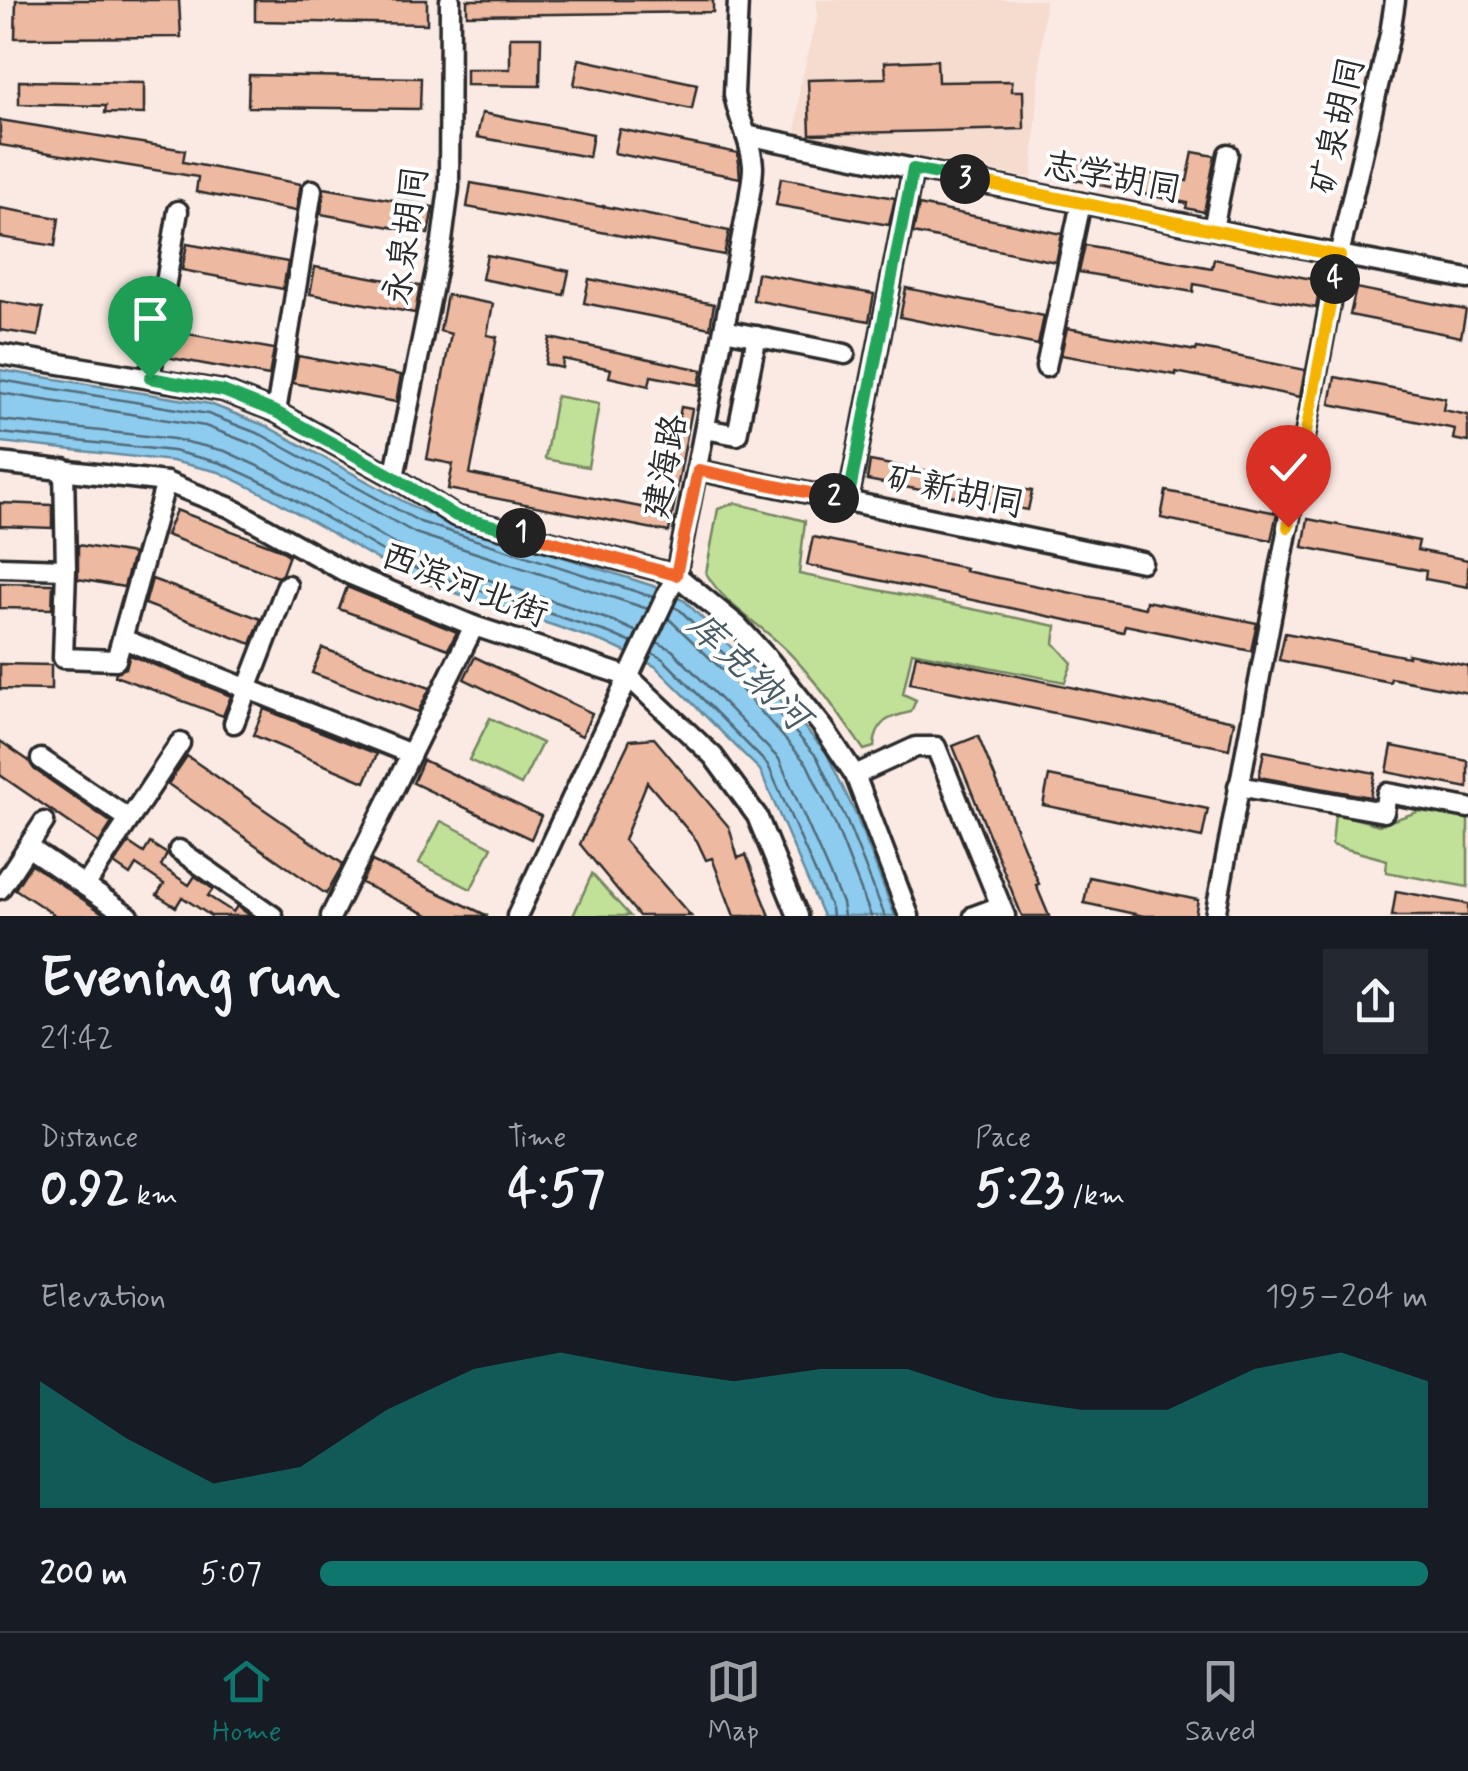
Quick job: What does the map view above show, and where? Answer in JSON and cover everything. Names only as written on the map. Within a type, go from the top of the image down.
[{"type":"street","name":"永泉胡同","points":[[394,477],[442,241],[449,188],[450,0]]},
{"type":"street","name":"建海路","points":[[517,916],[676,575],[753,168],[734,94],[738,0]]},
{"type":"street","name":"矿泉胡同","points":[[1215,916],[1340,256],[1395,0]]},
{"type":"street","name":"志学胡同","points":[[746,134],[1468,279]]},
{"type":"street","points":[[1213,229],[1228,154]]},
{"type":"street","points":[[848,501],[913,169]]},
{"type":"street","points":[[276,412],[312,190]]},
{"type":"street","points":[[1046,367],[1081,203]]},
{"type":"street","points":[[150,378],[178,211]]},
{"type":"street","points":[[724,330],[845,354]]},
{"type":"street","points":[[705,429],[737,435],[756,336]]},
{"type":"street","points":[[0,354],[223,391],[276,412],[456,516],[676,575],[738,626],[823,727],[855,775],[908,916]]},
{"type":"street","name":"西滨河北街","points":[[0,463],[166,482],[231,508],[349,574],[474,626],[631,672],[713,756],[758,816],[798,916]]},
{"type":"street","points":[[64,469],[63,658],[116,660],[166,482]]},
{"type":"street","name":"矿新胡同","points":[[698,470],[1142,562]]},
{"type":"street","points":[[0,567],[66,570]]},
{"type":"street","points":[[234,723],[287,585]]},
{"type":"street","points":[[331,916],[474,626]]},
{"type":"street","points":[[123,639],[411,754]]},
{"type":"street","points":[[85,886],[180,743]]},
{"type":"street","points":[[855,775],[916,746],[936,747],[1003,911],[974,916]]},
{"type":"street","points":[[41,759],[129,820]]},
{"type":"street","points":[[1238,786],[1384,812],[1387,793],[1468,808]]},
{"type":"street","points":[[0,889],[44,822]]},
{"type":"street","points":[[28,847],[129,916]]},
{"type":"street","points":[[178,850],[268,914]]},
{"type":"shaded area","points":[[817,0],[1045,0],[1032,178],[796,133],[800,86],[817,19]]},
{"type":"green space","points":[[556,396],[599,404],[588,467],[545,459]]},
{"type":"green space","points":[[735,503],[805,521],[799,574],[1056,626],[1054,643],[1072,663],[1065,682],[912,652],[903,694],[916,700],[911,712],[885,722],[877,731],[874,747],[864,750],[803,668],[730,603],[706,573],[718,509]]},
{"type":"green space","points":[[490,718],[542,743],[521,785],[469,760]]},
{"type":"green space","points":[[1420,811],[1468,818],[1468,887],[1386,872],[1387,860],[1332,845],[1335,813],[1379,825]]},
{"type":"green space","points":[[441,821],[492,847],[471,889],[419,863]]},
{"type":"green space","points":[[592,874],[630,916],[573,916]]},
{"type":"water","name":"库克纳河","points":[[0,370],[210,404],[266,426],[423,512],[653,586],[685,601],[749,665],[826,752],[856,815],[895,916],[823,916],[760,770],[655,666],[606,643],[417,580],[219,472],[172,461],[0,442]]},
{"type":"building","points":[[16,0],[179,0],[181,37],[15,38]]},
{"type":"building","points":[[255,0],[427,0],[427,24],[255,21]]},
{"type":"building","points":[[467,0],[713,0],[713,12],[467,15]]},
{"type":"building","points":[[510,37],[541,37],[540,86],[466,85],[466,69],[510,69]]},
{"type":"building","points":[[579,59],[697,84],[692,109],[574,85]]},
{"type":"building","points":[[937,60],[938,82],[1012,81],[1012,91],[1023,91],[1024,129],[810,134],[808,80],[886,78],[885,62]]},
{"type":"building","points":[[249,75],[421,78],[420,109],[248,107]]},
{"type":"building","points":[[19,81],[144,83],[144,114],[105,113],[106,106],[19,104]]},
{"type":"building","points":[[482,113],[593,134],[589,157],[477,137]]},
{"type":"building","points":[[0,120],[185,150],[183,162],[301,184],[296,211],[196,192],[198,177],[0,145]]},
{"type":"building","points":[[619,129],[738,153],[740,178],[614,153]]},
{"type":"building","points":[[1193,152],[1215,156],[1204,212],[1186,208],[1187,203],[1071,179],[1075,159],[1187,181]]},
{"type":"building","points":[[781,178],[895,198],[889,225],[776,205]]},
{"type":"building","points":[[471,183],[729,231],[724,255],[467,207]]},
{"type":"building","points":[[324,188],[433,207],[428,234],[321,214]]},
{"type":"building","points":[[919,205],[1062,234],[1056,262],[913,233]]},
{"type":"building","points":[[0,208],[59,218],[55,246],[0,237]]},
{"type":"building","points":[[187,244],[288,262],[283,289],[182,270]]},
{"type":"building","points":[[1085,245],[1212,268],[1214,259],[1321,281],[1316,308],[1194,284],[1193,292],[1079,272]]},
{"type":"building","points":[[487,255],[569,271],[564,295],[482,279]]},
{"type":"building","points":[[315,267],[420,286],[415,313],[310,294]]},
{"type":"building","points":[[757,273],[874,294],[869,321],[753,300]]},
{"type":"building","points":[[589,279],[714,304],[710,328],[584,303]]},
{"type":"building","points":[[906,288],[1044,316],[1038,345],[900,317]]},
{"type":"building","points":[[1356,288],[1466,310],[1461,337],[1350,315]]},
{"type":"building","points":[[447,295],[493,304],[487,335],[497,337],[470,474],[661,511],[681,407],[692,409],[669,532],[448,489],[453,464],[427,459],[451,334],[440,331]]},
{"type":"building","points":[[0,301],[43,308],[38,336],[0,330]]},
{"type":"building","points":[[1067,328],[1305,370],[1300,397],[1176,372],[1061,355]]},
{"type":"building","points":[[171,331],[274,349],[269,376],[166,357]]},
{"type":"building","points":[[550,338],[702,370],[699,385],[651,376],[649,386],[609,377],[611,369],[563,359],[562,368],[545,364]]},
{"type":"building","points":[[298,356],[401,375],[396,402],[293,383]]},
{"type":"building","points":[[1335,377],[1445,398],[1443,410],[1468,415],[1468,442],[1453,439],[1455,429],[1330,404]]},
{"type":"building","points":[[870,461],[1032,491],[1028,510],[867,480]]},
{"type":"building","points":[[1166,491],[1277,513],[1271,540],[1161,518]]},
{"type":"building","points":[[0,503],[52,505],[52,528],[0,526]]},
{"type":"building","points":[[176,510],[289,555],[282,574],[278,577],[166,535]]},
{"type":"building","points":[[1308,519],[1419,541],[1417,550],[1468,560],[1468,587],[1425,579],[1426,571],[1303,547]]},
{"type":"building","points":[[813,537],[1145,608],[1146,601],[1257,623],[1251,651],[1125,625],[1123,632],[807,565]]},
{"type":"building","points":[[78,545],[133,554],[124,587],[78,579]]},
{"type":"building","points":[[152,579],[261,619],[251,644],[145,604]]},
{"type":"building","points":[[0,583],[53,584],[52,609],[0,608]]},
{"type":"building","points":[[347,587],[457,632],[448,649],[339,609]]},
{"type":"building","points":[[1285,633],[1468,666],[1468,693],[1279,660]]},
{"type":"building","points":[[322,648],[430,688],[418,712],[312,673]]},
{"type":"building","points":[[130,655],[231,696],[223,716],[115,676],[126,668]]},
{"type":"building","points":[[916,655],[1234,721],[1229,749],[910,683]]},
{"type":"building","points":[[475,657],[592,713],[582,736],[464,679]]},
{"type":"building","points":[[0,664],[51,665],[51,690],[0,689]]},
{"type":"building","points":[[264,709],[377,754],[365,782],[253,735]]},
{"type":"building","points":[[978,736],[1049,916],[1022,916],[953,746]]},
{"type":"building","points":[[654,738],[729,827],[738,858],[746,855],[770,916],[734,916],[712,858],[706,860],[697,841],[647,782],[624,840],[691,916],[639,916],[580,844],[630,740]]},
{"type":"building","points":[[0,741],[112,823],[99,843],[0,775]]},
{"type":"building","points":[[1392,746],[1468,761],[1468,788],[1387,772]]},
{"type":"building","points":[[1264,751],[1375,773],[1370,797],[1259,777]]},
{"type":"building","points":[[187,756],[343,864],[326,894],[168,784]]},
{"type":"building","points":[[423,760],[541,816],[531,839],[413,783]]},
{"type":"building","points":[[1049,776],[1208,809],[1202,838],[1043,805]]},
{"type":"building","points":[[129,843],[144,853],[150,843],[167,854],[161,866],[189,885],[195,876],[213,889],[208,896],[233,912],[237,906],[251,916],[211,916],[182,897],[176,907],[157,895],[164,884],[136,865],[130,875],[114,864]]},
{"type":"building","points":[[372,861],[488,916],[430,916],[361,883]]},
{"type":"building","points":[[31,864],[107,916],[56,916],[15,889]]},
{"type":"building","points":[[1089,877],[1198,900],[1195,916],[1144,916],[1084,903]]},
{"type":"building","points":[[1396,891],[1468,904],[1468,916],[1392,916]]},
{"type":"route","points":[[150,378],[223,391],[276,412],[456,516],[676,575],[698,470],[848,501],[913,169],[1340,256],[1288,527]]}]
